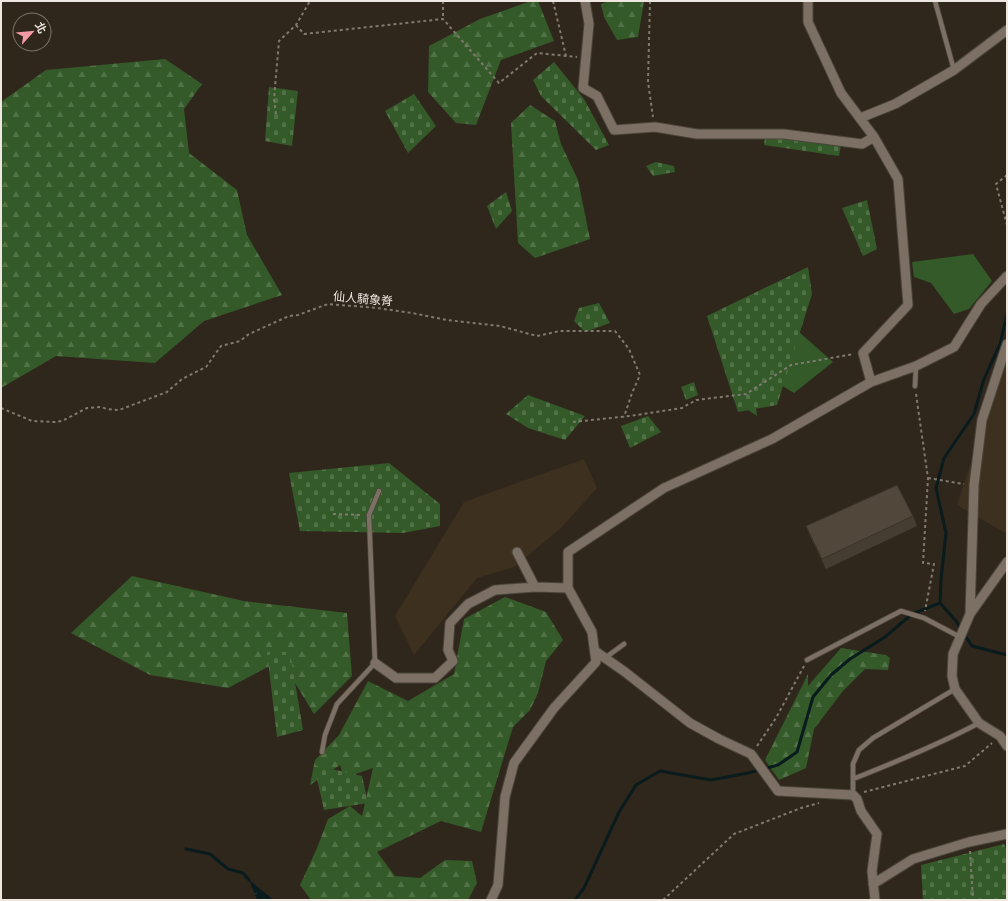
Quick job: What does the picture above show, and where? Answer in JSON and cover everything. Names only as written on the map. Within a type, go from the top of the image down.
[{"type":"street","points":[[585,1],[589,24],[583,88],[597,96],[614,130],[654,127],[697,134],[784,134],[862,144],[874,137]]},
{"type":"street","points":[[808,1],[808,22],[841,93],[874,137],[898,179],[908,305],[863,353],[871,382]]},
{"type":"street","points":[[860,118],[895,104],[954,70],[1007,30]]},
{"type":"street","points":[[492,900],[498,885],[505,797],[514,764],[554,708],[596,662],[592,632],[568,588],[568,552],[664,488],[772,439],[871,382],[916,366],[954,347],[981,304],[1007,276]]},
{"type":"street","points":[[970,614],[974,485],[982,420],[1007,344]]},
{"type":"street","points":[[517,552],[535,587]]},
{"type":"street","points":[[1007,562],[970,614],[953,654],[952,676],[955,689],[979,723],[1000,736],[1007,746]]},
{"type":"street","points":[[375,662],[396,678],[435,678],[453,661],[448,650],[450,623],[468,604],[495,590],[535,587],[568,588]]},
{"type":"street","points":[[595,651],[625,672],[690,723],[751,754],[778,791],[853,795],[857,799],[861,811],[877,834],[872,871],[875,900]]},
{"type":"street","points":[[874,884],[913,859],[969,842],[1007,834]]},
{"type":"lane","points":[[935,1],[954,70]]},
{"type":"lane","points":[[915,386],[916,366]]},
{"type":"lane","points":[[322,752],[325,735],[337,704],[375,662],[369,515],[378,491]]},
{"type":"lane","points":[[807,660],[901,611],[924,618],[960,637]]},
{"type":"lane","points":[[605,658],[624,644]]},
{"type":"lane","points":[[853,795],[853,764],[859,750],[873,738],[955,689]]},
{"type":"lane","points":[[853,779],[918,754],[979,723]]},
{"type":"path","points":[[276,114],[274,99],[279,41],[296,25],[310,1]]},
{"type":"path","points":[[443,1],[443,19],[499,83],[537,53],[586,58]]},
{"type":"path","points":[[553,1],[566,56]]},
{"type":"path","points":[[650,1],[648,82],[654,127]]},
{"type":"path","points":[[296,25],[304,34],[443,19]]},
{"type":"path","points":[[1007,175],[996,184],[1007,226]]},
{"type":"path","name":"仙人騎象脊","points":[[1,408],[32,421],[55,422],[62,421],[87,408],[101,407],[119,410],[167,392],[182,378],[206,367],[221,346],[240,341],[249,334],[289,316],[298,315],[328,304],[412,312],[447,320],[500,326],[537,336],[560,331],[615,332],[629,349],[640,375],[624,417]]},
{"type":"path","points":[[573,422],[624,417],[682,408],[696,400],[746,394],[791,365],[863,353]]},
{"type":"path","points":[[915,386],[928,478],[923,563],[934,564],[924,618]]},
{"type":"path","points":[[928,478],[974,485]]},
{"type":"path","points":[[333,514],[369,515]]},
{"type":"path","points":[[751,754],[776,718],[807,660]]},
{"type":"path","points":[[853,795],[965,766],[1000,736]]},
{"type":"path","points":[[663,900],[734,834],[801,808],[823,802]]},
{"type":"path","points":[[969,842],[973,900]]},
{"type":"shaded area","points":[[1007,355],[1007,534],[957,505]]},
{"type":"shaded area","points":[[584,459],[597,488],[561,528],[514,567],[477,578],[414,655],[395,616],[464,502]]},
{"type":"green space","points":[[531,1],[538,1],[554,41],[501,60],[476,125],[456,123],[428,92],[429,46],[480,19]]},
{"type":"green space","points":[[609,1],[644,1],[638,37],[617,40],[604,17],[601,4]]},
{"type":"green space","points":[[165,59],[202,84],[184,109],[189,153],[237,190],[247,235],[282,295],[204,321],[155,363],[56,356],[1,388],[1,102],[46,70]]},
{"type":"green space","points":[[554,62],[584,99],[609,145],[596,150],[541,96],[533,80]]},
{"type":"green space","points":[[269,87],[298,91],[292,146],[265,141]]},
{"type":"green space","points":[[414,94],[436,126],[408,153],[385,111]]},
{"type":"green space","points":[[530,105],[555,121],[561,144],[578,180],[590,239],[535,258],[518,243],[511,123]]},
{"type":"green space","points":[[765,137],[841,145],[839,156],[764,145]]},
{"type":"green space","points":[[656,162],[674,166],[675,172],[653,176],[646,166]]},
{"type":"green space","points":[[506,192],[512,211],[496,229],[487,206]]},
{"type":"green space","points":[[867,200],[877,249],[863,256],[842,208]]},
{"type":"green space","points":[[973,254],[992,281],[969,309],[954,314],[931,283],[914,277],[912,262]]},
{"type":"green space","points":[[808,267],[812,294],[777,405],[738,412],[707,316]]},
{"type":"green space","points":[[599,303],[610,323],[585,332],[574,321],[579,308]]},
{"type":"green space","points":[[790,324],[833,362],[794,393],[774,381],[754,392],[757,416],[739,404]]},
{"type":"green space","points":[[694,382],[698,395],[686,400],[681,387]]},
{"type":"green space","points":[[528,395],[585,416],[565,440],[528,428],[506,414]]},
{"type":"green space","points":[[648,416],[661,432],[630,448],[621,426]]},
{"type":"green space","points":[[389,463],[440,504],[440,526],[403,533],[300,531],[289,473]]},
{"type":"green space","points":[[132,576],[244,601],[347,613],[352,676],[314,714],[281,660],[228,688],[150,675],[71,633]]},
{"type":"green space","points":[[505,597],[546,612],[563,640],[546,661],[538,693],[530,710],[513,727],[481,832],[441,821],[377,852],[395,876],[420,878],[445,860],[472,861],[477,883],[468,900],[311,900],[300,885],[328,819],[350,806],[362,816],[373,768],[344,778],[340,765],[310,785],[315,760],[339,735],[368,681],[408,701],[454,674],[464,619]]},
{"type":"green space","points":[[841,648],[886,655],[890,658],[888,670],[865,669],[843,691],[814,729],[806,768],[779,780],[765,760],[808,674],[808,686]]},
{"type":"green space","points":[[267,652],[290,652],[303,730],[277,737]]},
{"type":"green space","points":[[314,765],[362,776],[368,803],[324,810]]},
{"type":"green space","points":[[1004,844],[1007,851],[1007,900],[923,900],[921,865]]},
{"type":"water","points":[[249,880],[274,900],[257,900]]},
{"type":"building","points":[[897,485],[913,516],[822,559],[806,526]]},
{"type":"waterway","points":[[961,629],[940,603],[946,533],[936,488],[944,458],[974,414],[984,379],[1000,344],[1007,314]]},
{"type":"waterway","points":[[575,900],[584,888],[619,812],[636,785],[660,771],[711,780],[748,773],[778,765],[797,752],[813,697],[831,675],[850,659],[885,637],[912,614],[940,603]]},
{"type":"waterway","points":[[964,634],[972,646],[1007,655]]},
{"type":"waterway","points":[[186,849],[210,854],[228,869],[243,873],[249,880]]}]
